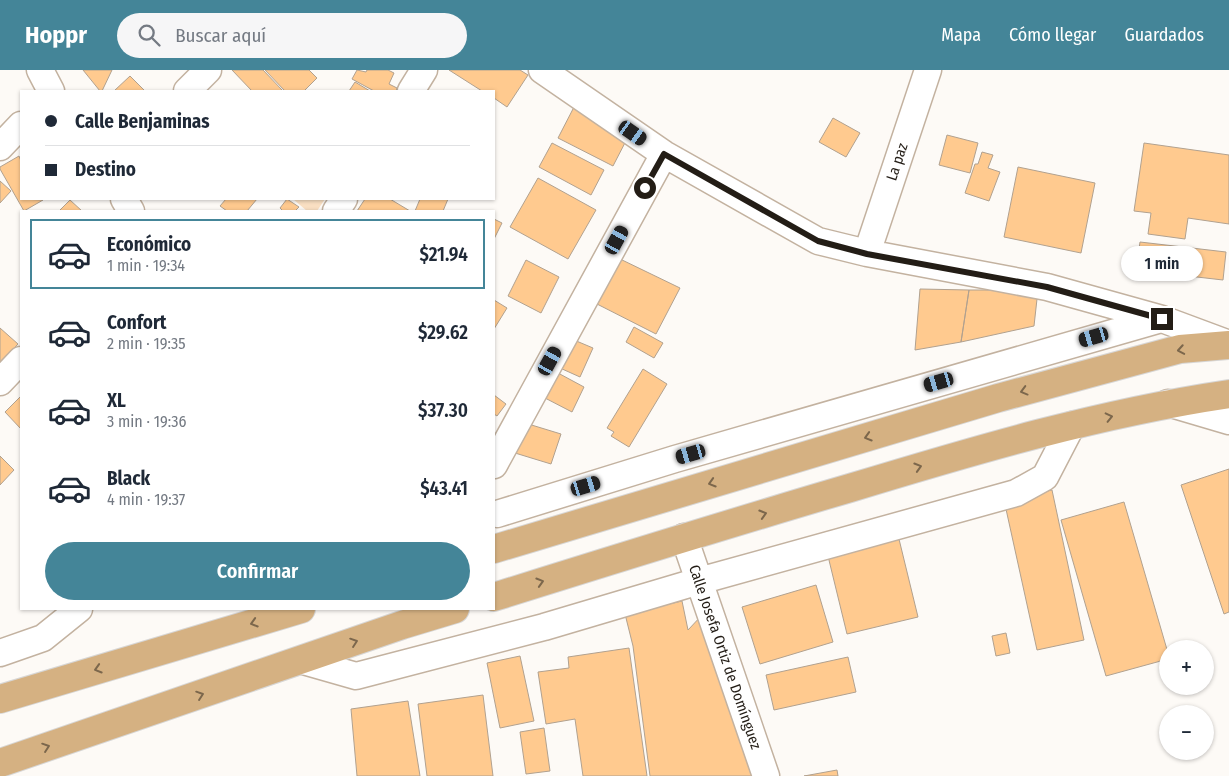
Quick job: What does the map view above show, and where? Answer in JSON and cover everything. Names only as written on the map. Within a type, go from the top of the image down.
[{"type":"main road","points":[[495,549],[998,398],[1180,349],[1229,344]]},
{"type":"main road","points":[[495,597],[989,446],[1072,425],[1168,403],[1227,416]]},
{"type":"main road","points":[[0,699],[298,610]]},
{"type":"main road","points":[[0,763],[452,610]]},
{"type":"street","points":[[40,70],[50,90]]},
{"type":"street","points":[[188,90],[208,70]]},
{"type":"street","points":[[412,90],[424,70]]},
{"type":"street","points":[[542,70],[664,154],[818,241],[867,254],[1047,287],[1162,319],[1229,344]]},
{"type":"street","name":"La paz","points":[[867,254],[928,70]]},
{"type":"street","points":[[0,147],[20,126]]},
{"type":"street","points":[[495,463],[664,154]]},
{"type":"street","points":[[495,513],[675,459],[1162,319]]},
{"type":"street","points":[[0,382],[20,361]]},
{"type":"street","points":[[300,660],[356,676],[544,627],[699,581],[1016,492],[1045,477],[1072,425]]},
{"type":"street","points":[[495,513],[528,538]]},
{"type":"street","name":"Calle Josefa Ortiz de Domínguez","points":[[684,538],[766,776]]},
{"type":"street","points":[[0,653],[43,638],[78,610]]},
{"type":"shaded area","points":[[294,200],[324,200],[318,210],[306,210]]},
{"type":"building","points":[[83,70],[112,70],[102,90],[99,90]]},
{"type":"building","points":[[232,70],[263,70],[282,90],[251,90]]},
{"type":"building","points":[[265,70],[309,70],[317,78],[305,90],[284,90]]},
{"type":"building","points":[[357,70],[366,72],[367,70],[388,70],[394,73],[389,84],[397,88],[396,90],[372,90],[352,79]]},
{"type":"building","points":[[449,70],[520,70],[528,75],[507,107],[495,99],[495,90],[480,90]]},
{"type":"building","points":[[130,76],[144,90],[115,90]]},
{"type":"building","points":[[355,82],[368,90],[350,90]]},
{"type":"building","points":[[574,107],[629,135],[613,166],[558,138]]},
{"type":"building","points":[[833,118],[860,133],[846,157],[819,142]]},
{"type":"building","points":[[947,135],[978,143],[970,173],[939,165]]},
{"type":"building","points":[[552,143],[604,170],[591,195],[539,167]]},
{"type":"building","points":[[1144,143],[1229,155],[1229,224],[1188,218],[1185,239],[1148,234],[1151,213],[1134,211]]},
{"type":"building","points":[[982,152],[993,155],[988,168],[1000,172],[989,201],[965,193],[975,164],[978,164]]},
{"type":"building","points":[[19,156],[20,200],[43,200],[23,210],[0,167]]},
{"type":"building","points":[[1018,167],[1095,183],[1081,253],[1004,237]]},
{"type":"building","points":[[538,178],[596,210],[568,259],[510,227]]},
{"type":"building","points":[[0,181],[11,191],[0,203]]},
{"type":"building","points":[[70,200],[81,210],[60,210]]},
{"type":"building","points":[[225,200],[256,200],[248,210],[226,210],[220,206]]},
{"type":"building","points":[[286,200],[299,207],[296,210],[282,210],[280,208]]},
{"type":"building","points":[[364,200],[392,200],[408,210],[358,210]]},
{"type":"building","points":[[420,200],[448,200],[443,210],[415,210]]},
{"type":"building","points":[[495,220],[502,223],[495,237]]},
{"type":"building","points":[[1140,242],[1226,252],[1223,280],[1136,270]]},
{"type":"building","points":[[618,258],[680,288],[656,334],[595,303]]},
{"type":"building","points":[[526,260],[559,277],[541,313],[508,296]]},
{"type":"building","points":[[920,289],[969,290],[961,342],[915,350]]},
{"type":"building","points":[[969,290],[1038,290],[1034,326],[961,342]]},
{"type":"building","points":[[495,301],[507,308],[495,327]]},
{"type":"building","points":[[634,327],[663,343],[654,358],[626,342]]},
{"type":"building","points":[[0,328],[18,344],[0,363]]},
{"type":"building","points":[[574,340],[593,348],[580,377],[560,368]]},
{"type":"building","points":[[643,369],[667,384],[629,447],[611,436],[614,432],[607,428]]},
{"type":"building","points":[[558,373],[584,387],[572,412],[545,398]]},
{"type":"building","points":[[495,396],[506,404],[497,416],[495,415]]},
{"type":"building","points":[[20,397],[20,428],[5,412]]},
{"type":"building","points":[[525,423],[561,434],[551,464],[515,453]]},
{"type":"building","points":[[0,456],[14,470],[0,485]]},
{"type":"building","points":[[1229,469],[1229,612],[1224,614],[1181,485]]},
{"type":"building","points":[[1052,490],[1084,640],[1037,650],[1004,500]]},
{"type":"building","points":[[1124,502],[1164,640],[1159,640],[1159,661],[1106,676],[1061,520]]},
{"type":"building","points":[[898,535],[918,617],[847,634],[827,552]]},
{"type":"building","points":[[816,585],[833,642],[760,664],[742,607]]},
{"type":"building","points":[[682,601],[688,630],[703,614],[761,776],[650,776],[633,646],[625,614]]},
{"type":"building","points":[[1006,633],[1010,653],[996,656],[992,636]]},
{"type":"building","points":[[629,648],[647,776],[583,776],[575,719],[546,724],[538,672],[569,668],[568,657]]},
{"type":"building","points":[[520,656],[534,721],[500,728],[487,663]]},
{"type":"building","points":[[848,657],[856,692],[774,710],[766,675]]},
{"type":"building","points":[[483,695],[493,776],[427,776],[418,704]]},
{"type":"building","points":[[408,701],[420,776],[357,776],[351,709]]},
{"type":"building","points":[[544,728],[550,771],[526,774],[520,732]]},
{"type":"building","points":[[837,770],[838,776],[804,776]]},
{"type":"route","points":[[645,188],[664,154],[818,241],[867,254],[1047,287],[1162,319]]}]
